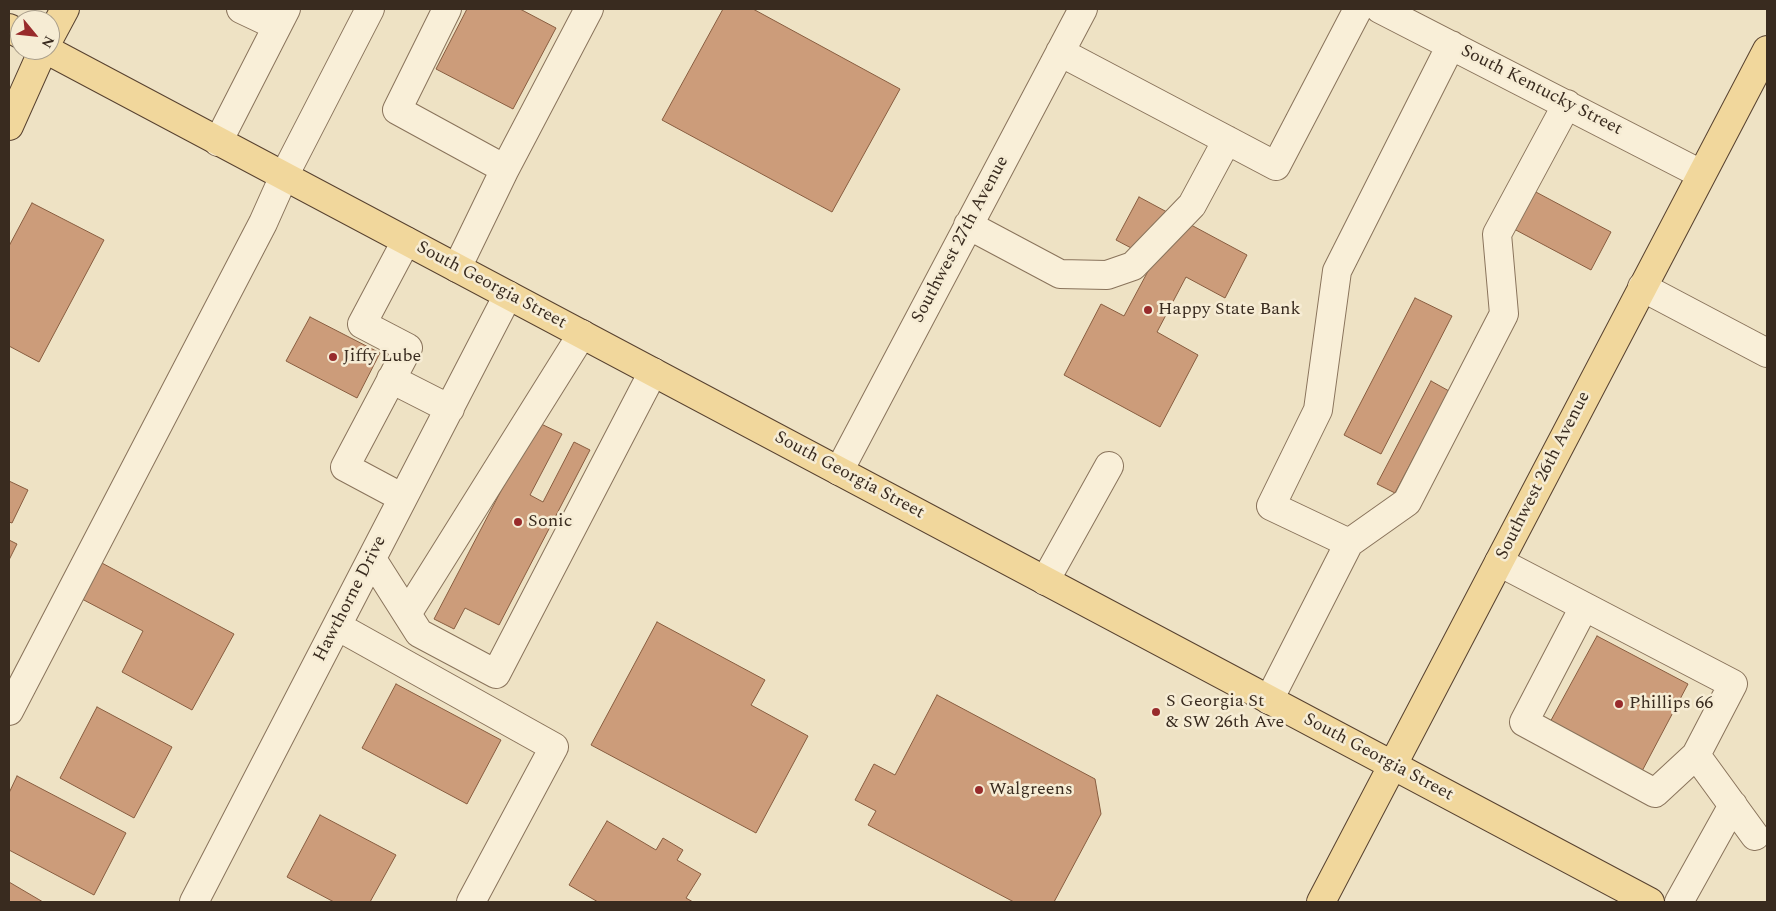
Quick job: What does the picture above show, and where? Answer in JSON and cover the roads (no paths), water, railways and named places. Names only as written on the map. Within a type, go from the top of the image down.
[{"type":"main road","name":"Southwest 26th Avenue","points":[[1321,902],[1394,766],[1767,50]]},
{"type":"main road","name":"South Georgia Street","points":[[60,57],[1650,902]]},
{"type":"main road","points":[[9,126],[39,60]]},
{"type":"street","points":[[218,142],[282,18],[241,9]]},
{"type":"street","points":[[9,711],[263,223],[284,176],[370,9]]},
{"type":"street","points":[[447,9],[397,110],[505,169]]},
{"type":"street","points":[[457,268],[505,169],[589,9]]},
{"type":"street","name":"Southwest 27th Avenue","points":[[838,471],[1083,9]]},
{"type":"street","points":[[1060,52],[1276,166],[1358,9]]},
{"type":"street","name":"South Kentucky Street","points":[[1380,9],[1702,174]]},
{"type":"street","points":[[1349,543],[1271,506],[1318,410],[1337,272],[1451,45]]},
{"type":"street","points":[[1269,700],[1349,543],[1406,502],[1504,314],[1496,234],[1567,104]]},
{"type":"street","points":[[968,226],[1060,274],[1107,275],[1133,266],[1192,205],[1228,140]]},
{"type":"street","points":[[404,498],[345,467],[408,348],[362,324],[406,241]]},
{"type":"street","points":[[1642,288],[1767,353]]},
{"type":"street","name":"Hawthorne Drive","points":[[194,902],[508,295]]},
{"type":"street","points":[[407,614],[582,334]]},
{"type":"street","points":[[372,559],[419,633],[496,674],[653,372]]},
{"type":"street","points":[[391,379],[450,409]]},
{"type":"street","points":[[1045,581],[1109,466]]},
{"type":"street","points":[[1499,562],[1733,684],[1696,755],[1655,793],[1524,722],[1584,607]]},
{"type":"street","points":[[337,626],[554,747],[471,902]]},
{"type":"street","points":[[1696,755],[1755,836]]},
{"type":"street","points":[[1679,902],[1733,805]]},
{"type":"place","name":"Happy State Bank","points":[[1148,310]]},
{"type":"place","name":"Jiffy Lube","points":[[333,357]]},
{"type":"place","name":"Sonic","points":[[518,522]]},
{"type":"place","name":"Phillips 66","points":[[1619,704]]},
{"type":"place","name":"S Georgia St & SW 26th Ave","points":[[1156,712]]},
{"type":"place","name":"Walgreens","points":[[979,790]]}]
